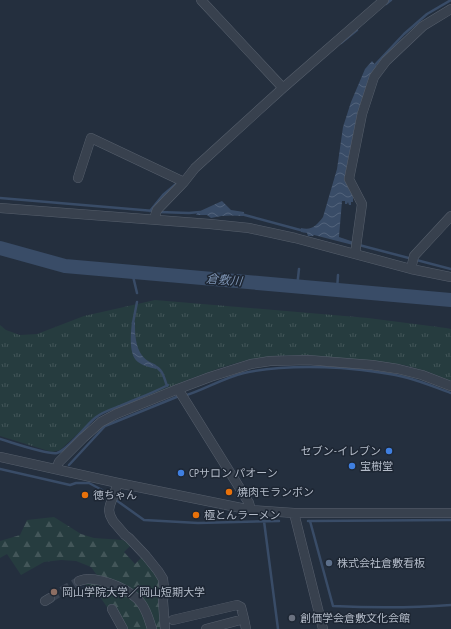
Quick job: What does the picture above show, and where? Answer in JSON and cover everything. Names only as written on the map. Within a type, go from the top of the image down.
[{"type":"street","points":[[201,0],[283,88]]},
{"type":"street","points":[[155,214],[195,168],[283,88],[384,0]]},
{"type":"street","points":[[356,247],[362,204],[349,179],[362,114],[374,77],[386,61],[424,26],[451,9]]},
{"type":"street","points":[[78,178],[90,138],[184,182]]},
{"type":"street","points":[[0,208],[155,214],[210,224],[249,228],[295,238],[356,247],[413,262],[451,277]]},
{"type":"street","points":[[413,262],[451,216]]},
{"type":"street","points":[[56,469],[59,462],[101,422],[116,414],[180,393],[217,374],[251,364],[270,361],[308,360],[372,365],[422,375],[451,386]]},
{"type":"street","points":[[180,393],[249,503],[251,510]]},
{"type":"street","points":[[0,457],[251,510],[294,514],[451,513]]},
{"type":"street","points":[[118,483],[109,510],[113,521],[146,556],[163,579],[173,625],[237,604],[241,607],[246,629]]},
{"type":"street","points":[[294,514],[323,629]]},
{"type":"street","points":[[79,581],[88,579],[102,581],[132,594],[141,603],[148,616],[152,629]]},
{"type":"street","points":[[164,589],[163,601],[165,629]]},
{"type":"street","points":[[112,609],[123,629]]},
{"type":"street","points":[[206,629],[244,619]]},
{"type":"green space","points":[[155,300],[368,318],[451,329],[451,381],[426,371],[404,365],[304,355],[273,356],[247,360],[223,367],[109,411],[96,417],[60,450],[52,452],[0,436],[0,325],[6,330],[20,335],[37,334],[84,316]]},
{"type":"green space","points":[[54,517],[81,534],[94,538],[123,540],[131,545],[124,552],[135,564],[142,557],[161,578],[162,629],[155,629],[141,598],[99,578],[91,567],[76,561],[61,560],[44,562],[21,575],[7,554],[0,558],[0,541],[20,535],[27,520]]},
{"type":"green space","points":[[84,582],[92,582],[119,590],[137,603],[149,629],[125,629],[98,594],[93,597]]},
{"type":"water","points":[[372,61],[377,67],[346,179],[353,193],[353,202],[349,205],[348,202],[345,204],[345,201],[342,201],[339,237],[354,242],[353,245],[314,235],[308,236],[307,233],[301,232],[301,228],[308,229],[314,227],[323,217],[337,169],[343,127],[351,102],[365,69]]},
{"type":"water","points":[[222,201],[231,210],[244,212],[243,216],[219,216],[211,218],[207,215],[196,215],[198,212]]},
{"type":"water","points":[[132,321],[135,322],[135,332],[140,353],[148,361],[156,365],[156,369],[142,364],[135,359],[131,349]]},
{"type":"waterway","points":[[386,4],[391,0]]},
{"type":"waterway","points":[[373,67],[404,34],[427,14],[451,0]]},
{"type":"waterway","points":[[341,43],[357,30]]},
{"type":"waterway","points":[[150,211],[163,195],[176,184]]},
{"type":"waterway","points":[[0,198],[154,211]]},
{"type":"waterway","points":[[159,212],[200,212]]},
{"type":"waterway","points":[[241,214],[304,231]]},
{"type":"waterway","points":[[359,245],[451,269]]},
{"type":"waterway","name":"倉敷川","points":[[0,248],[65,266],[451,300]]},
{"type":"waterway","points":[[297,287],[299,269]]},
{"type":"waterway","points":[[132,272],[137,293]]},
{"type":"waterway","points":[[337,290],[338,275]]},
{"type":"waterway","points":[[133,323],[137,302]]},
{"type":"waterway","points":[[154,366],[161,372],[167,386]]},
{"type":"waterway","points":[[184,396],[244,373],[268,369],[304,367],[367,370],[391,374],[414,380],[451,393]]},
{"type":"waterway","points":[[0,439],[37,450],[57,453],[66,447],[95,418],[101,414],[168,385]]},
{"type":"waterway","points":[[69,465],[105,426],[179,396]]},
{"type":"waterway","points":[[0,469],[70,485],[76,483],[89,483],[102,490],[144,520],[198,523],[279,521]]},
{"type":"waterway","points":[[310,521],[451,520]]},
{"type":"waterway","points":[[264,521],[278,629]]},
{"type":"waterway","points":[[308,521],[310,521],[333,606],[422,607],[451,605]]},
{"type":"tunnel","points":[[50,598],[79,581]]},
{"type":"place","name":"セブン-イレブン","points":[[389,451]]},
{"type":"place","name":"宝樹堂","points":[[352,466]]},
{"type":"place","name":"CPサロン パオーン","points":[[181,473]]},
{"type":"place","name":"焼肉モランボン","points":[[229,492]]},
{"type":"place","name":"徳ちゃん","points":[[85,495]]},
{"type":"place","name":"極とんラーメン","points":[[196,515]]},
{"type":"place","name":"株式会社倉敷看板","points":[[329,563]]},
{"type":"place","name":"岡山学院大学／岡山短期大学","points":[[54,592]]},
{"type":"place","name":"創価学会倉敷文化会館","points":[[292,618]]}]
